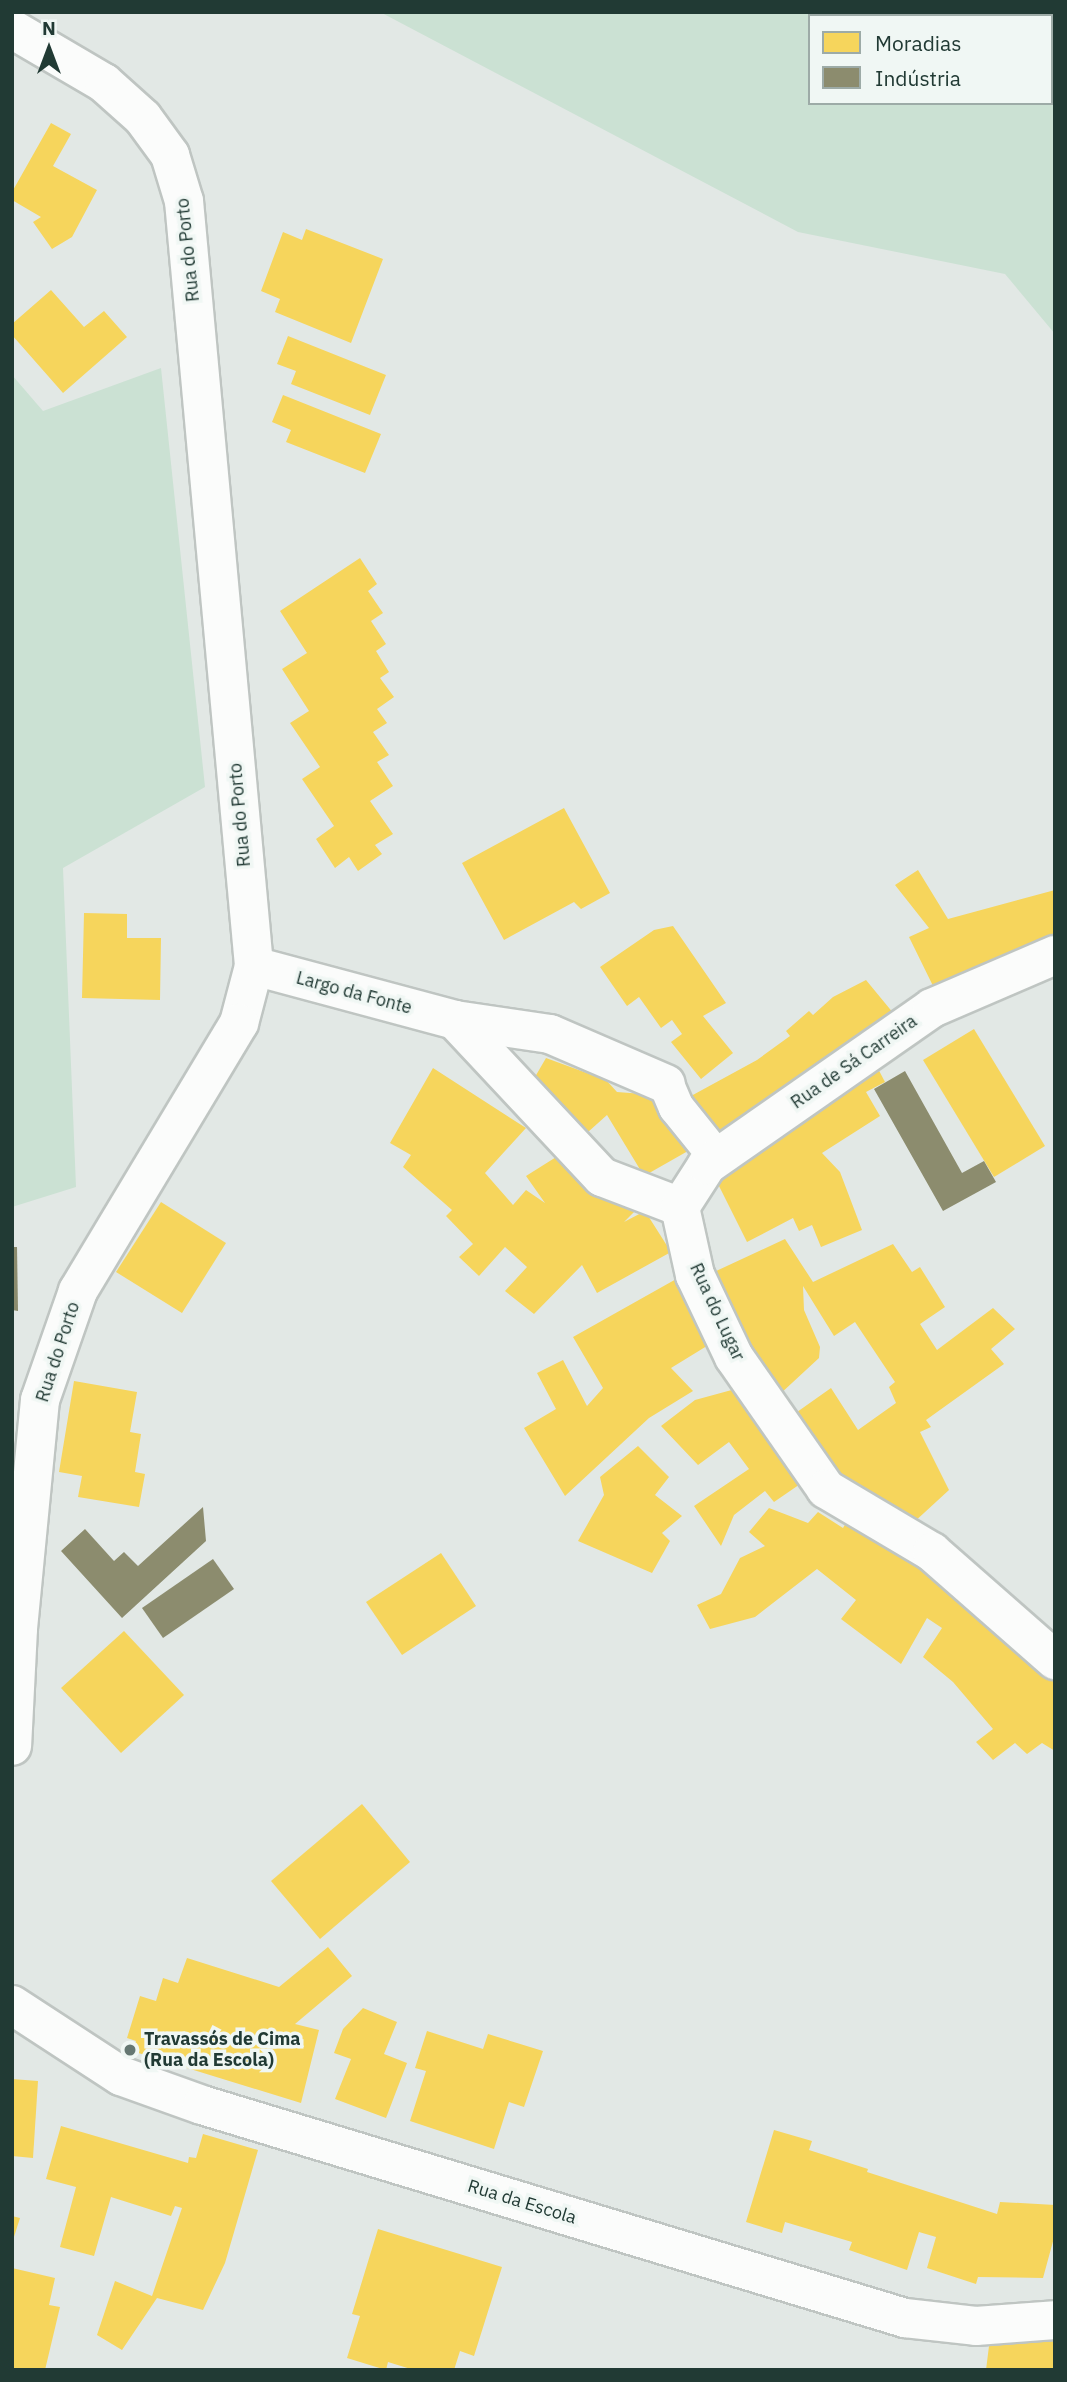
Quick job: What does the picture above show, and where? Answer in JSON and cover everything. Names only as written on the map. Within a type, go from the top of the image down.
[{"type":"street","name":"Rua do Porto","points":[[12,29],[104,83],[143,118],[170,155],[184,201],[254,966],[239,1023],[78,1291],[40,1400],[15,1630],[12,1746]]},
{"type":"street","name":"Rua de Sá Carreira","points":[[680,1207],[707,1166],[717,1158],[932,1008],[1055,955]]},
{"type":"street","name":"Largo da Fonte","points":[[254,966],[455,1020],[550,1034],[666,1084]]},
{"type":"street","points":[[455,1020],[602,1177],[680,1207]]},
{"type":"street","points":[[666,1084],[677,1107],[717,1158]]},
{"type":"street","name":"Rua do Lugar","points":[[680,1207],[695,1275],[734,1357],[826,1489],[932,1552],[1055,1660]]},
{"type":"street","name":"Rua da Escola","points":[[12,2005],[121,2076],[202,2105],[905,2318],[976,2326],[1055,2320]]},
{"type":"green space","points":[[380,12],[1055,12],[1055,334],[1005,274],[798,232]]},
{"type":"green space","points":[[161,368],[205,787],[63,868],[76,1187],[12,1207],[12,375],[43,411]]},
{"type":"building: Moradias","points":[[51,123],[71,134],[53,166],[97,190],[72,237],[52,249],[33,222],[41,217],[12,200],[12,192]]},
{"type":"building: Moradias","points":[[306,229],[383,259],[351,343],[275,312],[280,299],[261,291],[283,232],[302,240]]},
{"type":"building: Moradias","points":[[51,290],[84,327],[104,311],[127,337],[63,393],[12,335],[12,324]]},
{"type":"building: Moradias","points":[[288,336],[386,375],[370,415],[291,384],[296,371],[277,364]]},
{"type":"building: Moradias","points":[[283,395],[381,434],[365,473],[286,442],[291,430],[272,422]]},
{"type":"building: Moradias","points":[[360,558],[377,584],[368,591],[383,613],[371,621],[386,644],[376,651],[389,672],[380,678],[394,697],[377,709],[387,723],[373,732],[389,755],[377,762],[393,786],[370,801],[393,834],[375,845],[382,854],[358,871],[349,857],[335,868],[316,839],[334,826],[302,779],[320,767],[290,723],[309,711],[282,669],[307,653],[280,611]]},
{"type":"building: Moradias","points":[[564,808],[610,893],[581,909],[574,902],[504,940],[462,863]]},
{"type":"building: Moradias","points":[[918,870],[948,919],[1055,890],[1055,940],[936,992],[909,937],[929,928],[895,885]]},
{"type":"building: Moradias","points":[[84,913],[127,914],[127,938],[161,938],[160,1000],[82,998]]},
{"type":"building: Moradias","points":[[673,926],[726,1003],[703,1016],[733,1053],[701,1079],[671,1042],[682,1034],[672,1020],[661,1028],[639,997],[627,1006],[600,967],[654,930]]},
{"type":"building: Moradias","points":[[866,980],[894,1014],[820,1075],[707,1140],[680,1102],[757,1060],[790,1036],[786,1031],[809,1011],[813,1015],[833,997]]},
{"type":"building: Moradias","points":[[974,1029],[1045,1146],[994,1177],[923,1060]]},
{"type":"building: Moradias","points":[[546,1058],[606,1080],[617,1092],[656,1095],[702,1143],[644,1176],[607,1115],[578,1141],[528,1089]]},
{"type":"building: Moradias","points":[[874,1061],[885,1082],[866,1092],[880,1116],[822,1153],[840,1172],[862,1230],[821,1247],[812,1225],[799,1231],[793,1218],[747,1242],[713,1174]]},
{"type":"building: Moradias","points":[[433,1068],[526,1128],[485,1173],[513,1205],[526,1190],[545,1203],[526,1176],[561,1154],[636,1210],[624,1222],[645,1211],[671,1252],[597,1293],[582,1265],[534,1314],[505,1291],[527,1267],[505,1247],[479,1276],[459,1257],[473,1244],[446,1216],[452,1210],[403,1167],[411,1155],[390,1143]]},
{"type":"building: Moradias","points":[[161,1202],[226,1243],[182,1313],[116,1272]]},
{"type":"building: Moradias","points":[[785,1239],[813,1282],[893,1244],[912,1272],[920,1267],[945,1307],[920,1324],[937,1350],[993,1308],[1015,1329],[991,1349],[1004,1364],[926,1420],[931,1427],[920,1432],[949,1490],[912,1524],[845,1492],[790,1417],[831,1388],[858,1430],[896,1403],[889,1387],[895,1382],[855,1322],[834,1336],[803,1286],[804,1310],[820,1347],[819,1358],[779,1395],[736,1339],[714,1272]]},
{"type":"building: Moradias","points":[[678,1278],[715,1341],[671,1368],[693,1391],[649,1418],[565,1496],[524,1428],[556,1409],[537,1373],[563,1360],[587,1406],[603,1388],[573,1337]]},
{"type":"building: Moradias","points":[[74,1381],[137,1392],[130,1432],[141,1434],[135,1472],[145,1474],[139,1507],[78,1497],[82,1476],[59,1472]]},
{"type":"building: Moradias","points":[[739,1388],[806,1480],[774,1502],[765,1491],[734,1515],[721,1546],[694,1506],[749,1469],[729,1442],[698,1465],[661,1426],[695,1400]]},
{"type":"building: Moradias","points":[[638,1446],[669,1477],[655,1495],[682,1516],[662,1533],[670,1541],[652,1573],[578,1541],[604,1495],[600,1477]]},
{"type":"building: Moradias","points":[[769,1508],[808,1523],[818,1512],[843,1528],[852,1513],[1055,1671],[1055,1751],[1042,1743],[1027,1754],[1015,1743],[993,1760],[976,1742],[993,1729],[953,1682],[923,1657],[942,1628],[927,1618],[901,1664],[841,1619],[856,1600],[817,1569],[755,1617],[710,1629],[697,1605],[721,1594],[740,1558],[765,1546],[749,1532]]},
{"type":"building: Moradias","points":[[441,1553],[476,1606],[402,1655],[366,1602]]},
{"type":"building: Moradias","points":[[124,1631],[184,1695],[121,1753],[61,1688]]},
{"type":"building: Moradias","points":[[362,1804],[410,1862],[320,1939],[271,1881]]},
{"type":"building: Moradias","points":[[328,1947],[352,1976],[295,2024],[319,2030],[301,2103],[132,2051],[136,2041],[127,2038],[140,1996],[156,2001],[163,1978],[178,1983],[187,1958],[279,1987]]},
{"type":"building: Moradias","points":[[363,2008],[397,2022],[384,2054],[407,2063],[386,2118],[335,2099],[351,2059],[334,2053],[343,2029]]},
{"type":"building: Moradias","points":[[427,2031],[483,2049],[488,2034],[543,2051],[524,2107],[509,2102],[494,2149],[410,2121],[426,2071],[415,2068]]},
{"type":"building: Moradias","points":[[12,2079],[38,2081],[33,2158],[12,2156]]},
{"type":"building: Moradias","points":[[61,2126],[188,2163],[189,2157],[196,2158],[203,2134],[258,2150],[225,2263],[203,2310],[157,2298],[122,2350],[97,2335],[115,2281],[152,2296],[182,2208],[175,2206],[171,2216],[111,2197],[94,2256],[60,2247],[76,2187],[46,2179]]},
{"type":"building: Moradias","points":[[774,2130],[812,2141],[809,2150],[868,2169],[867,2172],[997,2214],[1000,2202],[1055,2205],[1055,2234],[1043,2278],[978,2277],[976,2284],[927,2268],[936,2237],[919,2232],[907,2270],[849,2250],[852,2242],[785,2222],[782,2233],[746,2222]]},
{"type":"building: Moradias","points":[[12,2216],[20,2218],[13,2240],[12,2240]]},
{"type":"building: Moradias","points":[[378,2229],[502,2267],[474,2356],[460,2351],[454,2370],[414,2370],[388,2362],[386,2370],[347,2358],[360,2316],[352,2314]]},
{"type":"building: Moradias","points":[[12,2268],[55,2278],[49,2305],[60,2307],[45,2370],[12,2370]]},
{"type":"building: Moradias","points":[[1055,2332],[1055,2370],[986,2370],[990,2338]]},
{"type":"building: Indústria","points":[[905,1071],[962,1173],[984,1161],[996,1182],[943,1211],[874,1089]]},
{"type":"building: Indústria","points":[[12,1247],[17,1247],[18,1311],[12,1310]]},
{"type":"building: Indústria","points":[[203,1507],[206,1541],[122,1618],[61,1551],[85,1529],[114,1561],[124,1552],[138,1566]]},
{"type":"building: Indústria","points":[[213,1559],[234,1589],[163,1638],[142,1608]]},
{"type":"place","name":"Travassós de Cima (Rua da Escola)","points":[[130,2050]]}]
